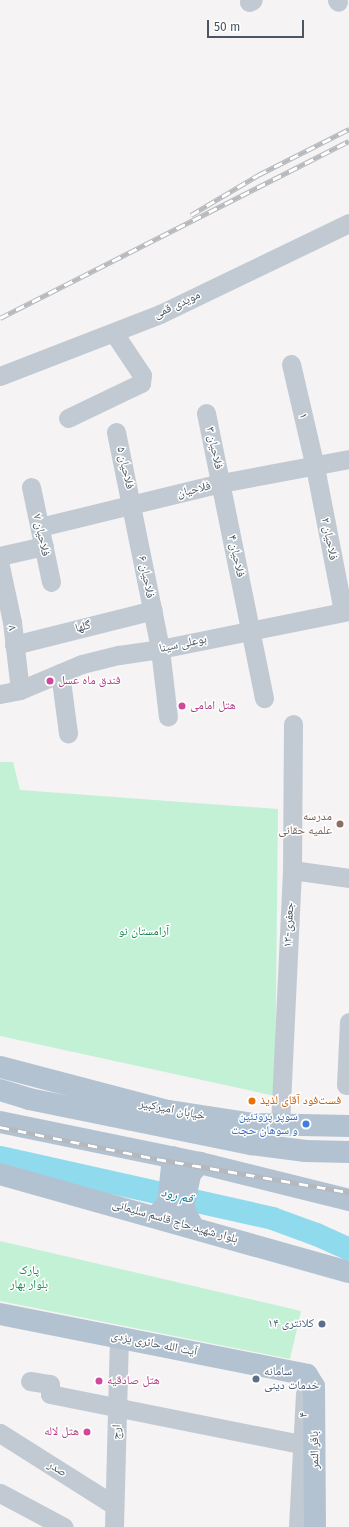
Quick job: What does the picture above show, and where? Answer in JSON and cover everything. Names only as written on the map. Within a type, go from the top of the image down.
[{"type":"main road","name":"خیابان امیرکبیر","points":[[0,1067],[168,1111],[254,1124],[349,1126]]},
{"type":"main road","name":"خیابان امیرکبیر","points":[[0,1090],[29,1099],[251,1144],[306,1151],[349,1152]]},
{"type":"main road","points":[[0,1122],[184,1165],[349,1200]]},
{"type":"main road","points":[[175,1214],[184,1165]]},
{"type":"main road","name":"بلوار شهید حاج قاسم سلیمانی","points":[[0,1174],[175,1214],[349,1272]]},
{"type":"main road","name":"آیت الله‌ حائری‌ یزدی","points":[[0,1314],[307,1375]]},
{"type":"main road","name":"باقر النمر","points":[[307,1375],[314,1386],[315,1527]]},
{"type":"street","name":"مویدی قمی","points":[[0,376],[160,314],[349,223]]},
{"type":"street","points":[[68,418],[141,383],[142,375],[114,333]]},
{"type":"street","name":"۱","points":[[291,364],[315,467]]},
{"type":"street","name":"فلاحیان ۳","points":[[206,413],[221,483]]},
{"type":"street","name":"فلاحیان ۵","points":[[116,432],[133,505]]},
{"type":"street","name":"فلاحیان","points":[[40,527],[221,483],[315,467],[349,459]]},
{"type":"street","name":"فلاحیان ۲","points":[[315,467],[346,611]]},
{"type":"street","name":"فلاحیان ۴","points":[[221,483],[264,698]]},
{"type":"street","name":"فلاحیان ۷","points":[[31,487],[51,582]]},
{"type":"street","name":"فلاحیان ۶","points":[[133,505],[160,649],[168,718]]},
{"type":"street","points":[[0,556],[44,546]]},
{"type":"street","name":"۸","points":[[0,566],[6,622],[14,645],[20,690]]},
{"type":"street","name":"گلها","points":[[14,645],[153,610]]},
{"type":"street","name":"بوعلی سینا","points":[[0,694],[20,690],[60,673],[119,655],[160,649],[251,629],[346,611]]},
{"type":"street","points":[[60,673],[68,733]]},
{"type":"street","name":"جعفری-۱۳","points":[[280,1125],[292,870],[293,724]]},
{"type":"street","points":[[292,870],[349,878]]},
{"type":"street","points":[[346,1085],[349,1022]]},
{"type":"street","name":"ارج","points":[[114,1527],[119,1337]]},
{"type":"street","name":"۴","points":[[298,1527],[301,1444],[307,1375]]},
{"type":"street","points":[[30,1381],[50,1384],[50,1394],[117,1406],[301,1444]]},
{"type":"street","name":"صدر","points":[[0,1434],[114,1505]]},
{"type":"street","points":[[0,1493],[64,1527]]},
{"type":"green space","name":"آرامستان نو","points":[[0,762],[13,762],[20,790],[278,809],[275,1096],[0,1036]]},
{"type":"green space","name":"پارک بلوار بهار","points":[[0,1241],[301,1311],[290,1359],[0,1301]]},
{"type":"waterway","name":"قم رود","points":[[0,1157],[272,1218],[316,1234],[349,1249]]},
{"type":"railway","points":[[191,215],[258,175],[349,129]]},
{"type":"railway","points":[[0,318],[349,141]]},
{"type":"railway","points":[[0,1127],[157,1159],[349,1192]]},
{"type":"place","name":"فندق ماه عسل","points":[[50,681]]},
{"type":"place","name":"هتل امامی","points":[[182,706]]},
{"type":"place","name":"مدرسه علمیه حقانی","points":[[340,824]]},
{"type":"place","name":"فست‌فود آقای لذیذ","points":[[252,1101]]},
{"type":"place","name":"سوپر پروتئین و سوهان حجت","points":[[306,1124]]},
{"type":"place","name":"کلانتری ۱۴","points":[[322,1324]]},
{"type":"place","name":"سامانه خدمات دینی","points":[[256,1379]]},
{"type":"place","name":"هتل صادقیه","points":[[99,1381]]},
{"type":"place","name":"هتل لاله","points":[[87,1432]]}]
